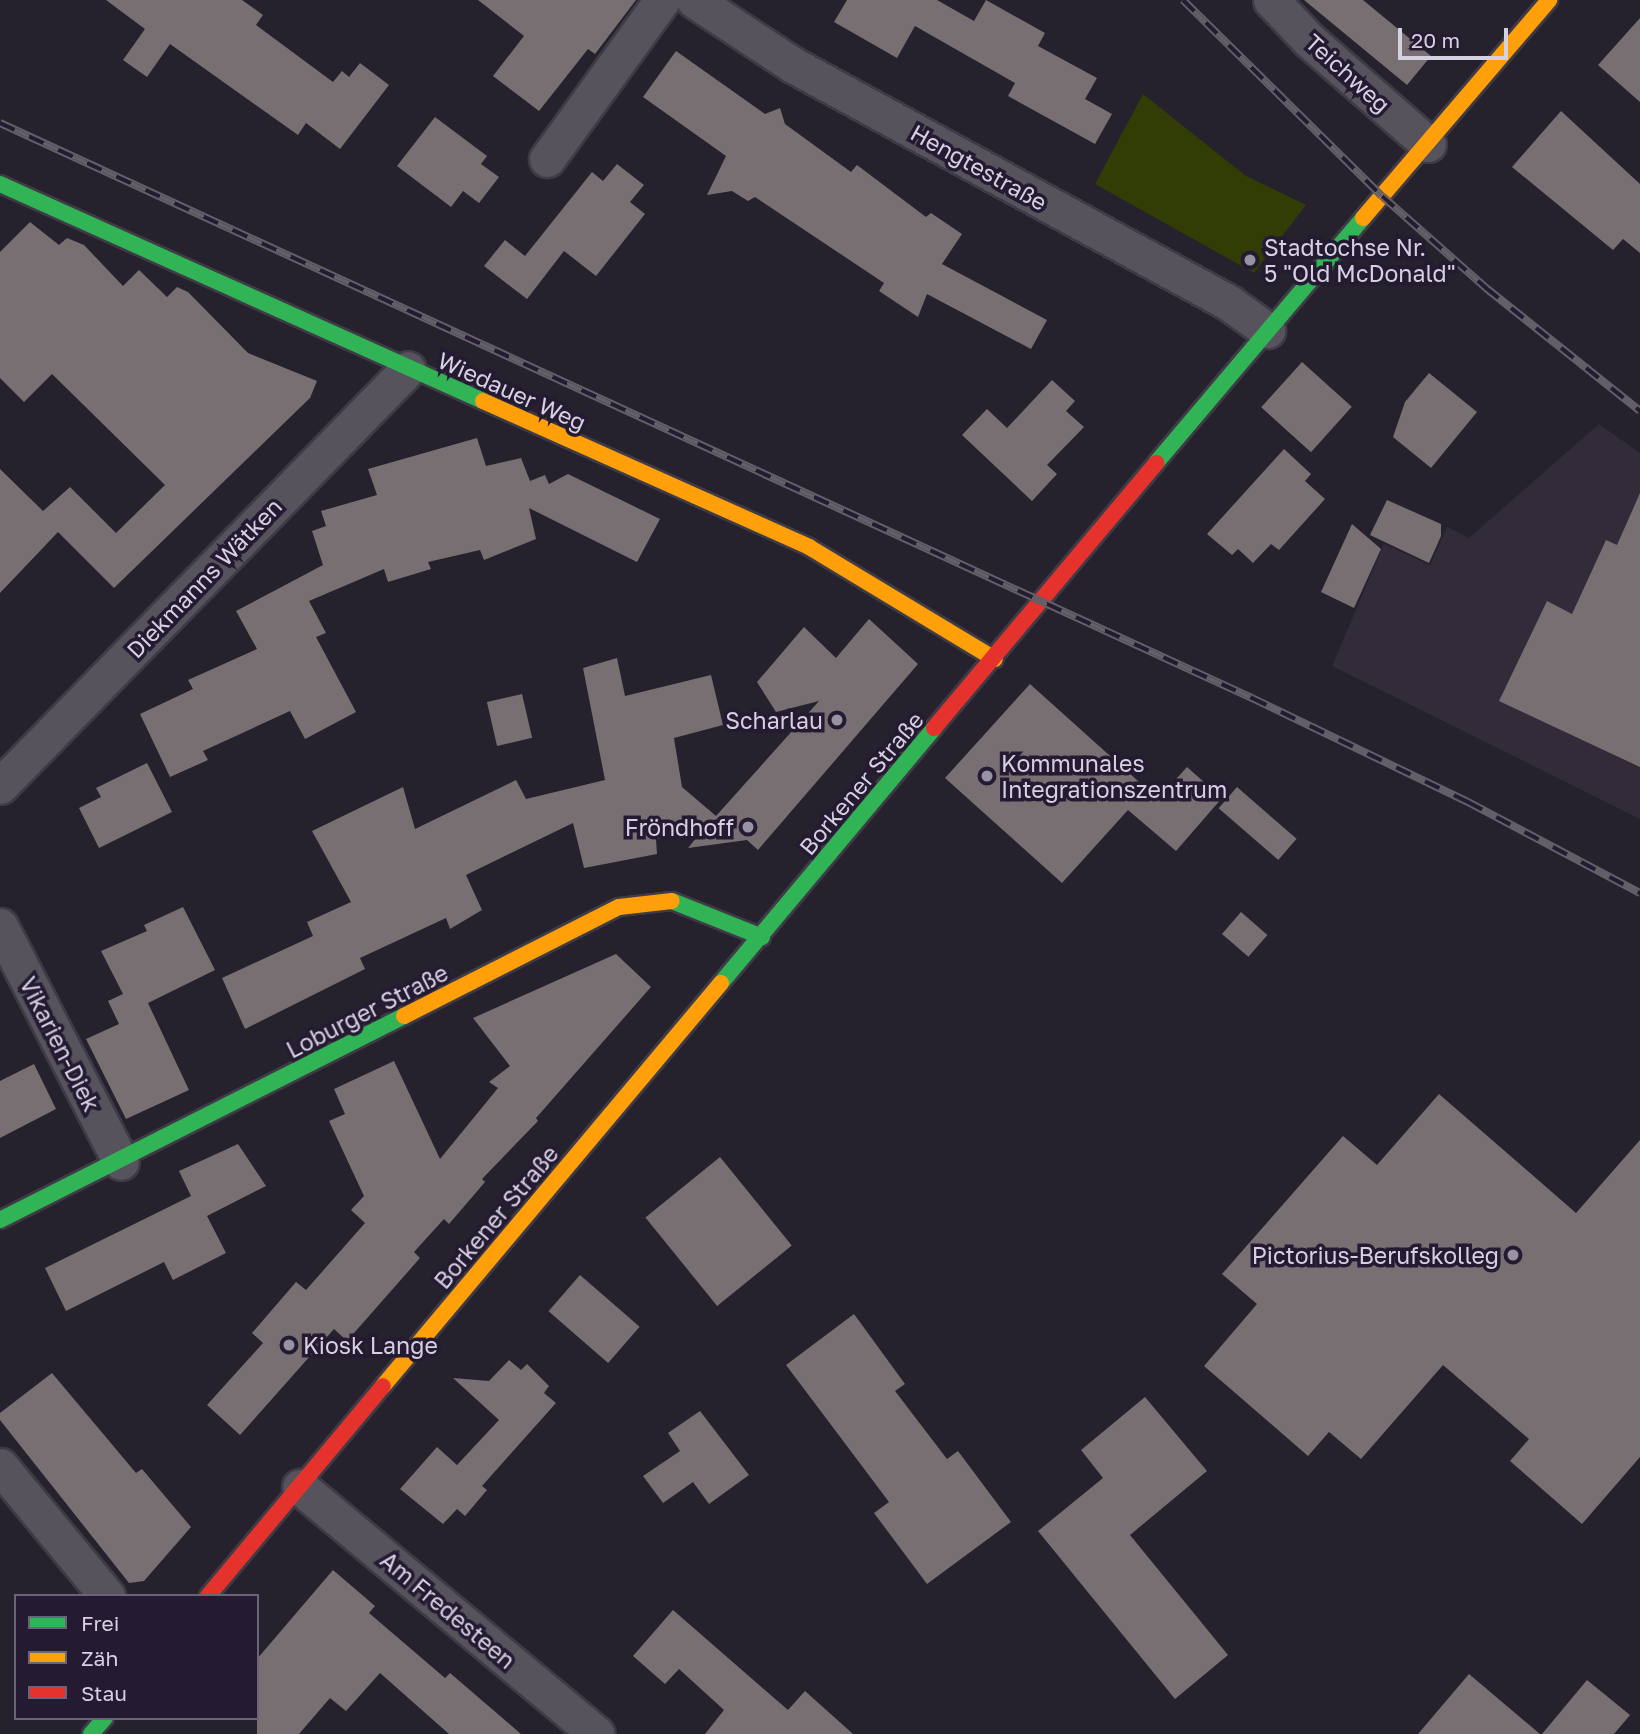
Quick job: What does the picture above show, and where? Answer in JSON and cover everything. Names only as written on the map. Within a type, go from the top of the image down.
[{"type":"street","points":[[547,159],[662,0]]},
{"type":"street","name":"Hengtestraße","points":[[694,0],[793,65],[1206,290],[1267,330]]},
{"type":"street","name":"Teichweg","points":[[1271,0],[1309,40],[1428,144]]},
{"type":"street","name":"Borkener Straße","points":[[210,1594],[995,659],[1267,330],[1549,0]]},
{"type":"street","name":"Wiedauer Weg","points":[[0,184],[809,547],[995,659]]},
{"type":"street","name":"Diekmanns Wätken","points":[[0,786],[408,369]]},
{"type":"street","name":"Loburger Straße","points":[[0,1220],[121,1162],[619,907],[657,899],[675,901],[762,937]]},
{"type":"street","name":"Vikarien-Diek","points":[[0,926],[121,1162]]},
{"type":"street","points":[[0,1466],[105,1594]]},
{"type":"street","name":"Am Fredesteen","points":[[300,1487],[596,1734]]},
{"type":"street","points":[[91,1734],[103,1720]]},
{"type":"shaded area","points":[[1599,424],[1640,453],[1640,819],[1332,666],[1384,544],[1430,565],[1447,527],[1469,538]]},
{"type":"green space","points":[[1143,94],[1246,176],[1306,205],[1254,273],[1095,184]]},
{"type":"building","points":[[106,0],[242,0],[263,15],[256,25],[333,82],[342,71],[349,77],[360,63],[389,85],[340,149],[306,123],[298,135],[170,44],[147,77],[123,60],[145,29]]},
{"type":"building","points":[[478,0],[636,0],[595,54],[588,49],[539,111],[493,76],[524,36]]},
{"type":"building","points":[[847,0],[937,0],[974,21],[986,0],[1045,33],[1038,46],[1097,78],[1085,99],[1112,114],[1095,144],[1008,96],[1015,83],[915,26],[897,58],[834,22]]},
{"type":"building","points":[[1304,0],[1363,0],[1431,56],[1407,85]]},
{"type":"building","points":[[1640,18],[1640,102],[1598,65]]},
{"type":"building","points":[[676,51],[765,114],[780,108],[785,124],[851,172],[857,165],[926,217],[931,213],[962,234],[942,264],[1047,320],[1031,349],[927,294],[918,317],[879,291],[884,283],[755,197],[748,201],[732,191],[707,195],[726,156],[643,97]]},
{"type":"building","points":[[1561,111],[1640,184],[1640,253],[1623,239],[1613,250],[1512,167]]},
{"type":"building","points":[[435,117],[487,156],[481,164],[499,177],[479,203],[463,191],[451,207],[397,166]]},
{"type":"building","points":[[617,164],[644,185],[630,202],[645,214],[596,276],[564,251],[527,299],[484,266],[505,240],[525,256],[592,172],[603,181]]},
{"type":"building","points":[[30,222],[59,245],[67,238],[84,245],[123,286],[139,270],[167,297],[177,287],[188,292],[248,353],[317,381],[310,398],[114,588],[58,532],[0,593],[0,469],[43,511],[70,487],[116,533],[165,485],[52,374],[24,402],[0,378],[0,252]]},
{"type":"building","points":[[1302,362],[1352,407],[1311,452],[1261,407]]},
{"type":"building","points":[[1429,373],[1477,412],[1431,468],[1393,437],[1405,402]]},
{"type":"building","points":[[1052,380],[1075,401],[1066,411],[1084,427],[1047,465],[1057,474],[1032,501],[962,435],[987,409],[1007,428]]},
{"type":"building","points":[[477,438],[486,466],[521,458],[530,481],[545,475],[549,484],[568,474],[660,519],[637,562],[529,508],[536,539],[484,560],[480,550],[428,562],[431,569],[388,582],[384,569],[309,601],[326,633],[316,637],[356,712],[305,739],[290,711],[203,751],[208,760],[170,777],[140,714],[193,689],[188,680],[257,649],[236,611],[323,565],[312,531],[326,526],[321,511],[377,495],[368,469]]},
{"type":"building","points":[[1284,449],[1311,474],[1305,481],[1325,499],[1279,550],[1271,544],[1253,563],[1238,549],[1232,555],[1207,534]]},
{"type":"building","points":[[1640,493],[1640,767],[1499,701],[1547,601],[1572,614],[1606,540],[1617,545]]},
{"type":"building","points":[[1387,500],[1441,524],[1441,536],[1429,563],[1370,535]]},
{"type":"building","points":[[1352,524],[1381,549],[1354,608],[1321,592]]},
{"type":"building","points":[[869,619],[918,664],[758,850],[747,840],[688,848],[697,837],[656,839],[657,854],[584,868],[573,823],[466,875],[482,910],[450,929],[446,918],[360,958],[365,969],[245,1029],[222,978],[313,936],[307,922],[351,902],[312,831],[403,787],[415,829],[516,780],[526,799],[605,780],[583,668],[617,658],[625,696],[711,675],[723,725],[674,738],[682,787],[716,816],[819,701],[776,712],[757,682],[804,627],[836,658]]},
{"type":"building","points":[[1030,684],[1158,799],[1187,767],[1222,798],[1176,851],[1128,810],[1062,883],[945,778]]},
{"type":"building","points":[[522,694],[532,738],[497,746],[487,702]]},
{"type":"building","points":[[147,763],[172,812],[99,848],[79,808],[101,797],[96,788]]},
{"type":"building","points":[[1237,787],[1297,839],[1278,860],[1219,808]]},
{"type":"building","points":[[183,907],[215,970],[148,1003],[189,1090],[126,1119],[86,1039],[119,1024],[108,1001],[123,994],[101,951],[147,931],[144,925]]},
{"type":"building","points":[[1241,912],[1267,935],[1248,957],[1222,934]]},
{"type":"building","points":[[616,954],[651,987],[536,1118],[538,1121],[482,1179],[485,1182],[449,1224],[444,1219],[414,1252],[420,1258],[347,1341],[334,1329],[240,1435],[207,1405],[263,1343],[252,1333],[296,1282],[306,1290],[365,1223],[351,1210],[364,1196],[329,1121],[345,1114],[334,1089],[394,1061],[440,1159],[498,1088],[489,1082],[510,1066],[473,1018]]},
{"type":"building","points":[[34,1064],[56,1109],[0,1138],[0,1081]]},
{"type":"building","points":[[1439,1094],[1576,1213],[1640,1140],[1640,1457],[1582,1524],[1510,1461],[1529,1439],[1443,1365],[1361,1459],[1329,1432],[1308,1456],[1204,1366],[1257,1304],[1222,1274],[1343,1136],[1377,1165]]},
{"type":"building","points":[[238,1144],[266,1186],[207,1216],[226,1253],[173,1280],[164,1262],[66,1311],[45,1268],[191,1196],[179,1171]]},
{"type":"building","points":[[720,1157],[792,1246],[717,1306],[645,1217]]},
{"type":"building","points":[[580,1275],[640,1327],[608,1363],[549,1311]]},
{"type":"building","points":[[854,1314],[905,1384],[895,1391],[947,1459],[958,1451],[1011,1522],[927,1584],[874,1513],[889,1502],[786,1365]]},
{"type":"building","points":[[509,1360],[521,1370],[527,1364],[549,1386],[544,1393],[556,1403],[482,1486],[487,1490],[465,1516],[457,1509],[443,1524],[400,1489],[437,1447],[457,1465],[499,1420],[453,1378],[489,1381]]},
{"type":"building","points":[[52,1373],[136,1473],[142,1469],[191,1527],[144,1581],[129,1583],[0,1420],[0,1413]]},
{"type":"building","points":[[1145,1397],[1207,1471],[1130,1535],[1228,1655],[1175,1699],[1038,1531],[1103,1478],[1081,1450]]},
{"type":"building","points":[[700,1411],[749,1475],[709,1504],[693,1482],[663,1503],[643,1476],[680,1451],[668,1433]]},
{"type":"building","points":[[333,1570],[375,1606],[369,1613],[445,1678],[450,1673],[521,1734],[449,1734],[380,1673],[346,1711],[330,1698],[299,1734],[257,1734],[259,1657]]},
{"type":"building","points":[[673,1610],[788,1710],[805,1691],[853,1734],[705,1734],[724,1710],[679,1669],[665,1684],[633,1656]]},
{"type":"building","points":[[1469,1674],[1540,1734],[1418,1734]]},
{"type":"building","points":[[1587,1680],[1630,1715],[1614,1734],[1542,1734]]},
{"type":"railway","points":[[1183,0],[1382,196],[1486,288],[1640,411]]},
{"type":"railway","points":[[0,123],[1252,698],[1468,802],[1640,893]]},
{"type":"traffic: fast","points":[[0,184],[483,401]]},
{"type":"traffic: fast","points":[[1156,463],[1363,218]]},
{"type":"traffic: fast","points":[[721,983],[934,728]]},
{"type":"traffic: fast","points":[[672,901],[762,937]]},
{"type":"traffic: fast","points":[[0,1220],[404,1016]]},
{"type":"traffic: fast","points":[[91,1734],[103,1720]]},
{"type":"traffic: slow","points":[[1363,218],[1549,0]]},
{"type":"traffic: slow","points":[[483,401],[809,547],[995,659]]},
{"type":"traffic: slow","points":[[404,1016],[619,907],[672,901]]},
{"type":"traffic: slow","points":[[383,1386],[721,983]]},
{"type":"traffic: jam","points":[[934,728],[1156,463]]},
{"type":"traffic: jam","points":[[210,1594],[383,1386]]},
{"type":"place","name":"Stadtochse Nr. 5 \"Old McDonald\"","points":[[1250,260]]},
{"type":"place","name":"Scharlau","points":[[837,720]]},
{"type":"place","name":"Kommunales Integrationszentrum","points":[[987,776]]},
{"type":"place","name":"Fröndhoff","points":[[748,827]]},
{"type":"place","name":"Pictorius-Berufskolleg","points":[[1513,1255]]},
{"type":"place","name":"Kiosk Lange","points":[[289,1345]]}]
